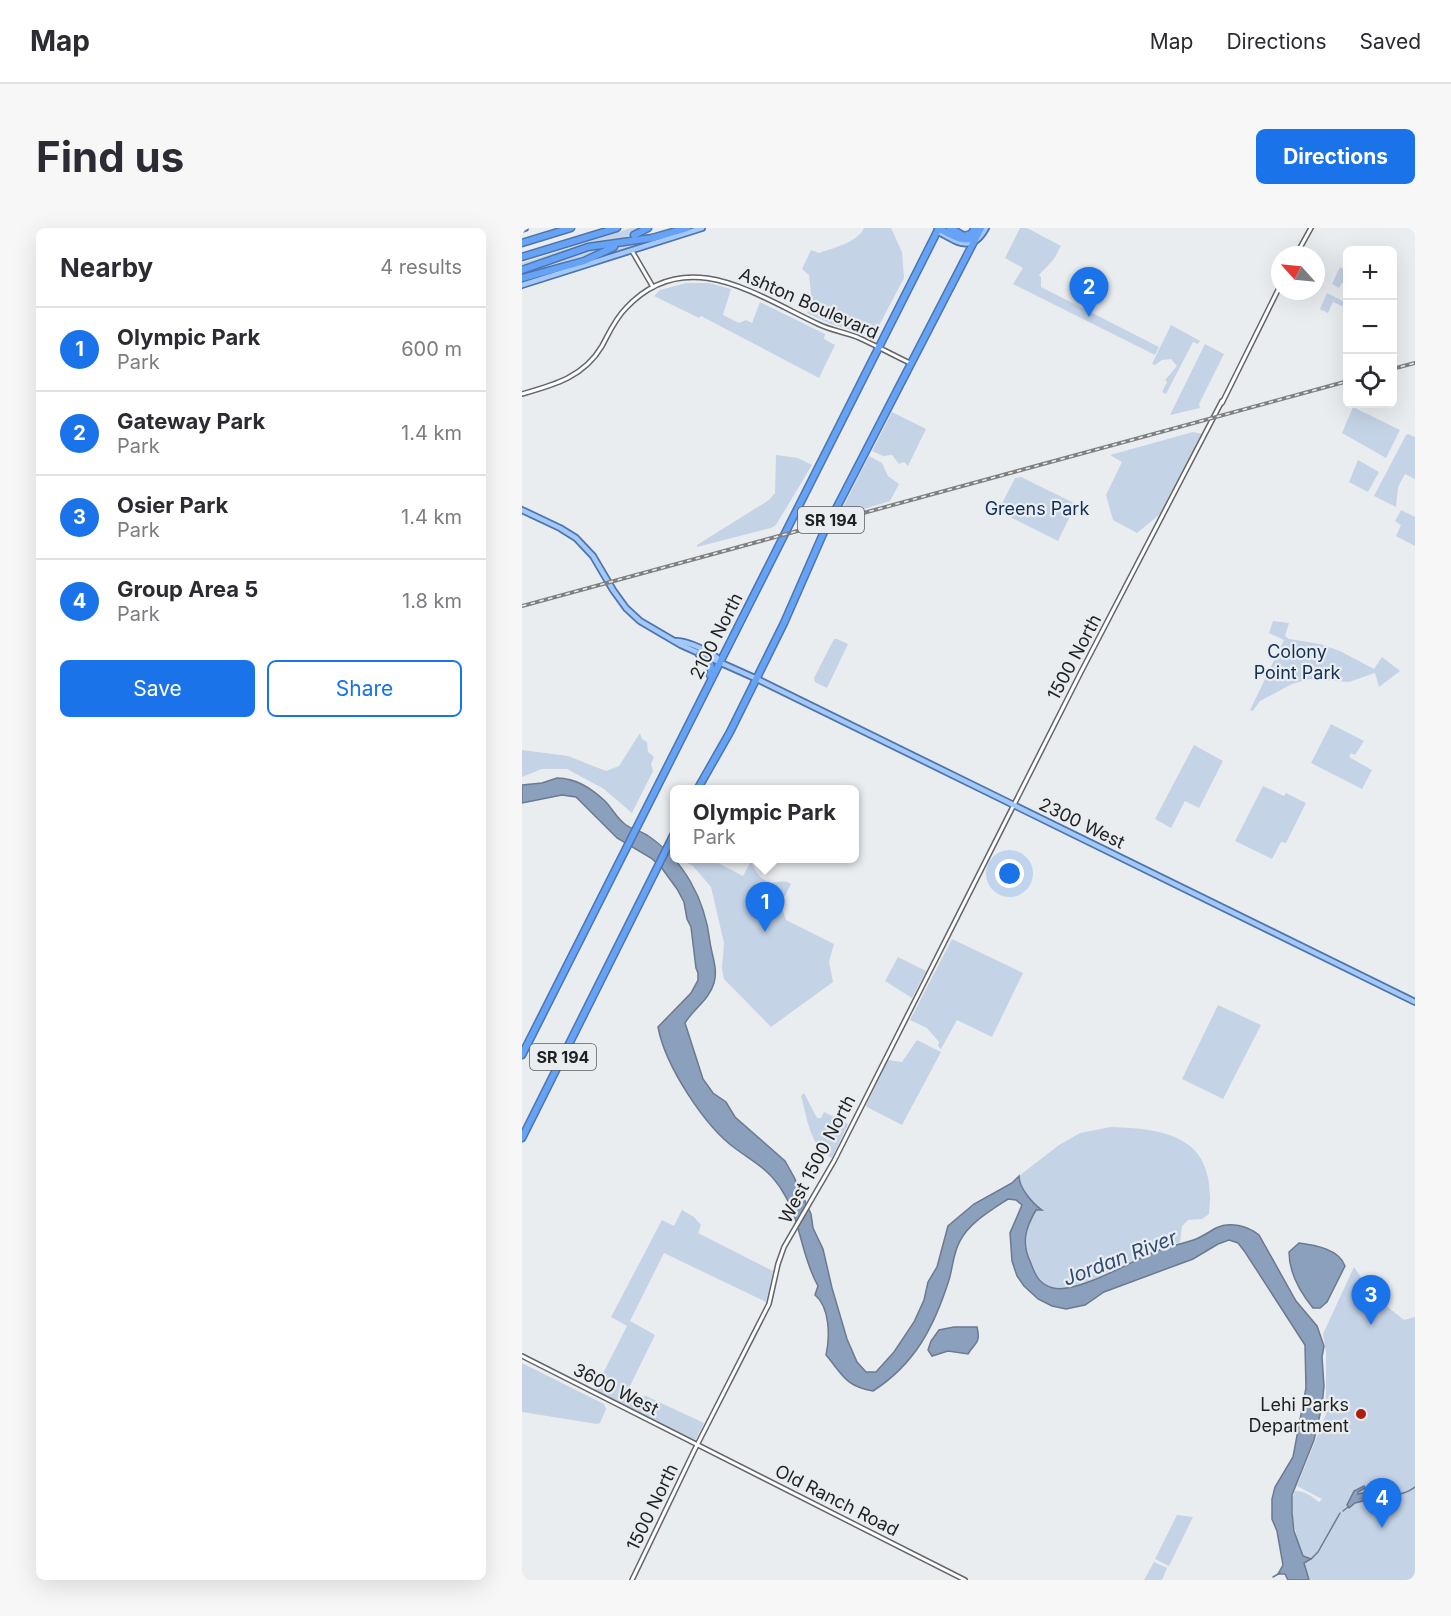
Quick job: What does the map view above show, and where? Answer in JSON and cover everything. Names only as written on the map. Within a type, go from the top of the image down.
[{"type":"highway","points":[[522,243],[571,228]]},
{"type":"highway","points":[[522,257],[617,228]]},
{"type":"highway","points":[[634,235],[648,228]]},
{"type":"highway","points":[[522,270],[588,247],[652,238],[687,228]]},
{"type":"highway","points":[[950,228],[964,236],[980,231]]},
{"type":"highway","points":[[937,229],[963,240],[970,240],[980,231]]},
{"type":"highway","name":"2100 North","points":[[522,1055],[937,229]]},
{"type":"highway","points":[[943,303],[980,231]]},
{"type":"highway","name":"SR 194","points":[[699,785],[757,679],[823,534],[980,231]]},
{"type":"highway","points":[[522,278],[584,261],[614,247]]},
{"type":"highway","points":[[699,654],[710,662],[712,668],[702,698]]},
{"type":"highway","name":"SR 194","points":[[522,1138],[670,841]]},
{"type":"main road","points":[[522,285],[702,228]]},
{"type":"main road","points":[[937,229],[961,243],[973,242]]},
{"type":"main road","points":[[522,510],[576,538],[593,556],[626,608],[653,629],[715,662],[720,661]]},
{"type":"main road","points":[[676,641],[705,651],[720,661]]},
{"type":"main road","name":"2300 West","points":[[720,661],[1415,1002]]},
{"type":"street","points":[[1301,246],[1311,228]]},
{"type":"street","points":[[632,251],[652,287]]},
{"type":"street","name":"Ashton Boulevard","points":[[522,394],[561,383],[581,371],[598,352],[622,311],[652,287],[685,278],[703,277],[744,287],[822,326],[856,337],[912,364]]},
{"type":"street","name":"1500 North","points":[[971,889],[1076,680],[1273,300]]},
{"type":"street","name":"West 1500 North","points":[[697,1445],[769,1304],[780,1257],[971,889]]},
{"type":"street","name":"3600 West","points":[[522,1356],[697,1445]]},
{"type":"street","name":"1500 North","points":[[632,1580],[697,1445]]},
{"type":"street","name":"Old Ranch Road","points":[[697,1445],[965,1580]]},
{"type":"green space","points":[[631,228],[642,228],[620,241],[522,268],[522,263]]},
{"type":"green space","points":[[864,228],[891,228],[902,252],[904,278],[873,337],[831,324],[807,313],[812,303],[809,275],[802,269],[811,250],[819,253],[845,244],[857,237]]},
{"type":"green space","points":[[1020,228],[1027,228],[1061,246],[1054,259],[1039,275],[1041,287],[1159,347],[1155,355],[1013,284],[1023,268],[1005,258]]},
{"type":"green space","points":[[663,239],[522,284],[522,281],[588,262],[625,244]]},
{"type":"green space","points":[[610,246],[570,262],[522,275],[522,271],[583,251]]},
{"type":"green space","points":[[1340,267],[1343,269],[1343,283],[1339,288],[1332,284]]},
{"type":"green space","points":[[686,283],[709,283],[731,289],[723,315],[739,323],[746,320],[752,323],[760,302],[825,334],[824,339],[835,345],[819,378],[701,316],[699,318],[654,296],[660,290]]},
{"type":"green space","points":[[1327,293],[1343,301],[1343,307],[1333,302],[1328,313],[1320,309]]},
{"type":"green space","points":[[1171,325],[1200,341],[1198,344],[1193,342],[1166,394],[1162,392],[1167,382],[1165,380],[1177,366],[1171,359],[1152,364]]},
{"type":"green space","points":[[1205,344],[1224,354],[1199,404],[1200,408],[1170,415]]},
{"type":"green space","points":[[1353,408],[1400,430],[1386,458],[1342,433]]},
{"type":"green space","points":[[892,412],[926,429],[908,466],[904,462],[899,464],[892,455],[883,456],[872,451]]},
{"type":"green space","points":[[1193,432],[1202,434],[1160,514],[1137,533],[1113,520],[1106,495],[1122,462],[1110,455]]},
{"type":"green space","points":[[1408,434],[1415,437],[1415,479],[1405,474],[1398,487],[1396,507],[1374,496]]},
{"type":"green space","points":[[776,455],[798,458],[812,465],[776,525],[697,547],[769,500],[775,493]]},
{"type":"green space","points":[[869,456],[882,463],[888,476],[899,484],[890,501],[838,517]]},
{"type":"green space","points":[[1358,460],[1379,472],[1368,492],[1349,482]]},
{"type":"green space","name":"Greens Park","points":[[1021,477],[1076,504],[1058,541],[998,511],[1015,478]]},
{"type":"green space","points":[[1401,510],[1415,517],[1415,546],[1396,536],[1401,525],[1395,521]]},
{"type":"green space","name":"Colony Point Park","points":[[1273,621],[1289,623],[1285,636],[1289,639],[1320,644],[1340,651],[1374,669],[1382,657],[1400,671],[1379,687],[1375,673],[1349,682],[1310,679],[1292,684],[1260,701],[1253,711],[1250,710],[1284,640],[1269,633]]},
{"type":"green space","points":[[834,639],[848,644],[827,688],[815,682],[814,678]]},
{"type":"green space","points":[[1331,724],[1364,741],[1355,755],[1351,753],[1349,757],[1372,770],[1362,789],[1311,763]]},
{"type":"green space","points":[[640,733],[642,739],[647,742],[648,752],[654,757],[651,764],[653,771],[632,813],[604,789],[567,769],[542,769],[522,777],[522,750],[568,756],[606,771],[619,766]]},
{"type":"green space","points":[[1194,745],[1223,761],[1199,808],[1185,801],[1171,828],[1155,819]]},
{"type":"green space","points":[[1263,786],[1284,796],[1286,793],[1306,803],[1286,843],[1281,842],[1272,859],[1235,841]]},
{"type":"green space","points":[[687,863],[719,863],[743,876],[752,863],[764,880],[791,884],[781,904],[786,920],[834,944],[829,962],[833,982],[771,1027],[724,979],[722,968],[724,943],[711,887],[693,866]]},
{"type":"green space","points":[[952,939],[1023,973],[992,1037],[957,1020],[941,1049],[938,1046],[939,1042],[927,1028],[910,1020]]},
{"type":"green space","points":[[898,957],[926,971],[912,998],[885,981]]},
{"type":"green space","points":[[1218,1005],[1261,1025],[1223,1099],[1182,1079]]},
{"type":"green space","points":[[917,1040],[941,1052],[902,1125],[866,1105],[888,1060],[902,1062]]},
{"type":"green space","points":[[804,1093],[817,1118],[821,1118],[824,1112],[848,1124],[832,1158],[818,1146],[810,1131],[801,1096]]},
{"type":"green space","points":[[1111,1127],[1154,1131],[1172,1136],[1187,1144],[1198,1154],[1206,1169],[1210,1189],[1209,1214],[1202,1219],[1188,1220],[1182,1226],[1180,1242],[1086,1283],[1067,1288],[1053,1288],[1040,1282],[1026,1253],[1024,1242],[1031,1218],[1037,1209],[1041,1210],[1027,1195],[1019,1176],[1059,1145],[1080,1133]]},
{"type":"green space","points":[[682,1210],[694,1217],[701,1225],[698,1233],[773,1271],[766,1302],[664,1253],[630,1321],[655,1335],[628,1390],[704,1423],[694,1440],[594,1391],[627,1326],[611,1317],[662,1220],[674,1226]]},
{"type":"green space","points":[[1354,1267],[1374,1296],[1404,1320],[1415,1317],[1415,1580],[1305,1580],[1295,1547],[1298,1542],[1292,1514],[1295,1491],[1305,1493],[1319,1502],[1322,1499],[1297,1486],[1326,1414],[1326,1353],[1323,1334]]},
{"type":"green space","points":[[522,1363],[604,1404],[606,1409],[600,1423],[522,1412]]},
{"type":"green space","points":[[1177,1515],[1193,1517],[1169,1566],[1155,1559]]},
{"type":"green space","points":[[1154,1562],[1167,1568],[1162,1580],[1144,1580]]},
{"type":"shaded area","points":[[564,778],[577,782],[594,792],[605,801],[623,823],[647,835],[670,854],[670,863],[677,863],[698,896],[714,962],[714,983],[709,994],[685,1023],[703,1079],[713,1093],[726,1102],[735,1117],[785,1161],[794,1177],[811,1214],[813,1228],[823,1249],[847,1339],[857,1362],[866,1372],[876,1372],[894,1352],[914,1322],[924,1300],[928,1282],[937,1267],[948,1226],[974,1204],[1012,1183],[1019,1176],[1021,1186],[1027,1195],[1042,1210],[1036,1210],[1027,1229],[1025,1241],[1027,1254],[1038,1278],[1053,1288],[1063,1289],[1088,1282],[1152,1253],[1196,1239],[1221,1226],[1239,1225],[1259,1235],[1296,1301],[1317,1326],[1324,1346],[1322,1406],[1314,1440],[1292,1495],[1294,1531],[1303,1556],[1311,1559],[1304,1563],[1309,1580],[1288,1580],[1285,1574],[1278,1574],[1283,1565],[1277,1531],[1272,1519],[1272,1499],[1275,1487],[1293,1457],[1306,1388],[1305,1345],[1238,1243],[1229,1240],[1218,1244],[1193,1259],[1104,1292],[1085,1305],[1066,1309],[1052,1306],[1038,1299],[1017,1276],[1012,1261],[1010,1233],[1022,1205],[1016,1200],[1008,1199],[981,1217],[964,1234],[956,1250],[949,1280],[937,1313],[912,1356],[888,1380],[873,1391],[856,1386],[845,1379],[826,1355],[828,1323],[824,1307],[815,1295],[818,1286],[812,1275],[789,1203],[778,1184],[767,1172],[736,1149],[711,1126],[677,1076],[662,1042],[658,1027],[691,993],[698,980],[691,927],[684,902],[661,867],[651,858],[617,838],[576,797],[562,795],[522,803],[522,785]]},
{"type":"shaded area","points":[[1299,1243],[1332,1252],[1342,1260],[1345,1266],[1327,1302],[1320,1308],[1313,1308],[1293,1275],[1289,1252]]},
{"type":"shaded area","points":[[954,1327],[977,1327],[978,1340],[968,1354],[948,1351],[932,1356],[928,1350],[939,1330]]},
{"type":"shaded area","points":[[1379,1481],[1385,1482],[1392,1491],[1390,1494],[1355,1503],[1349,1508],[1347,1505],[1354,1491],[1364,1486],[1365,1488],[1358,1494],[1367,1492],[1367,1489]]},
{"type":"waterway","points":[[1385,1494],[1401,1494],[1415,1487]]},
{"type":"waterway","points":[[1343,1511],[1348,1507]]},
{"type":"waterway","points":[[1311,1559],[1318,1552],[1340,1513]]},
{"type":"waterway","points":[[1273,1577],[1280,1573]]},
{"type":"railway","points":[[1397,368],[1415,363]]},
{"type":"railway","points":[[522,606],[1343,382]]},
{"type":"place","name":"Gateway Park","points":[[1089,317]]},
{"type":"place","name":"Olympic Park","points":[[765,932]]},
{"type":"place","name":"Osier Park","points":[[1371,1325]]},
{"type":"place","name":"Lehi Parks Department","points":[[1361,1414]]},
{"type":"place","name":"Group Area 5","points":[[1382,1528]]},
{"type":"water label","name":"Jordan River","points":[[1120,1258]]}]
